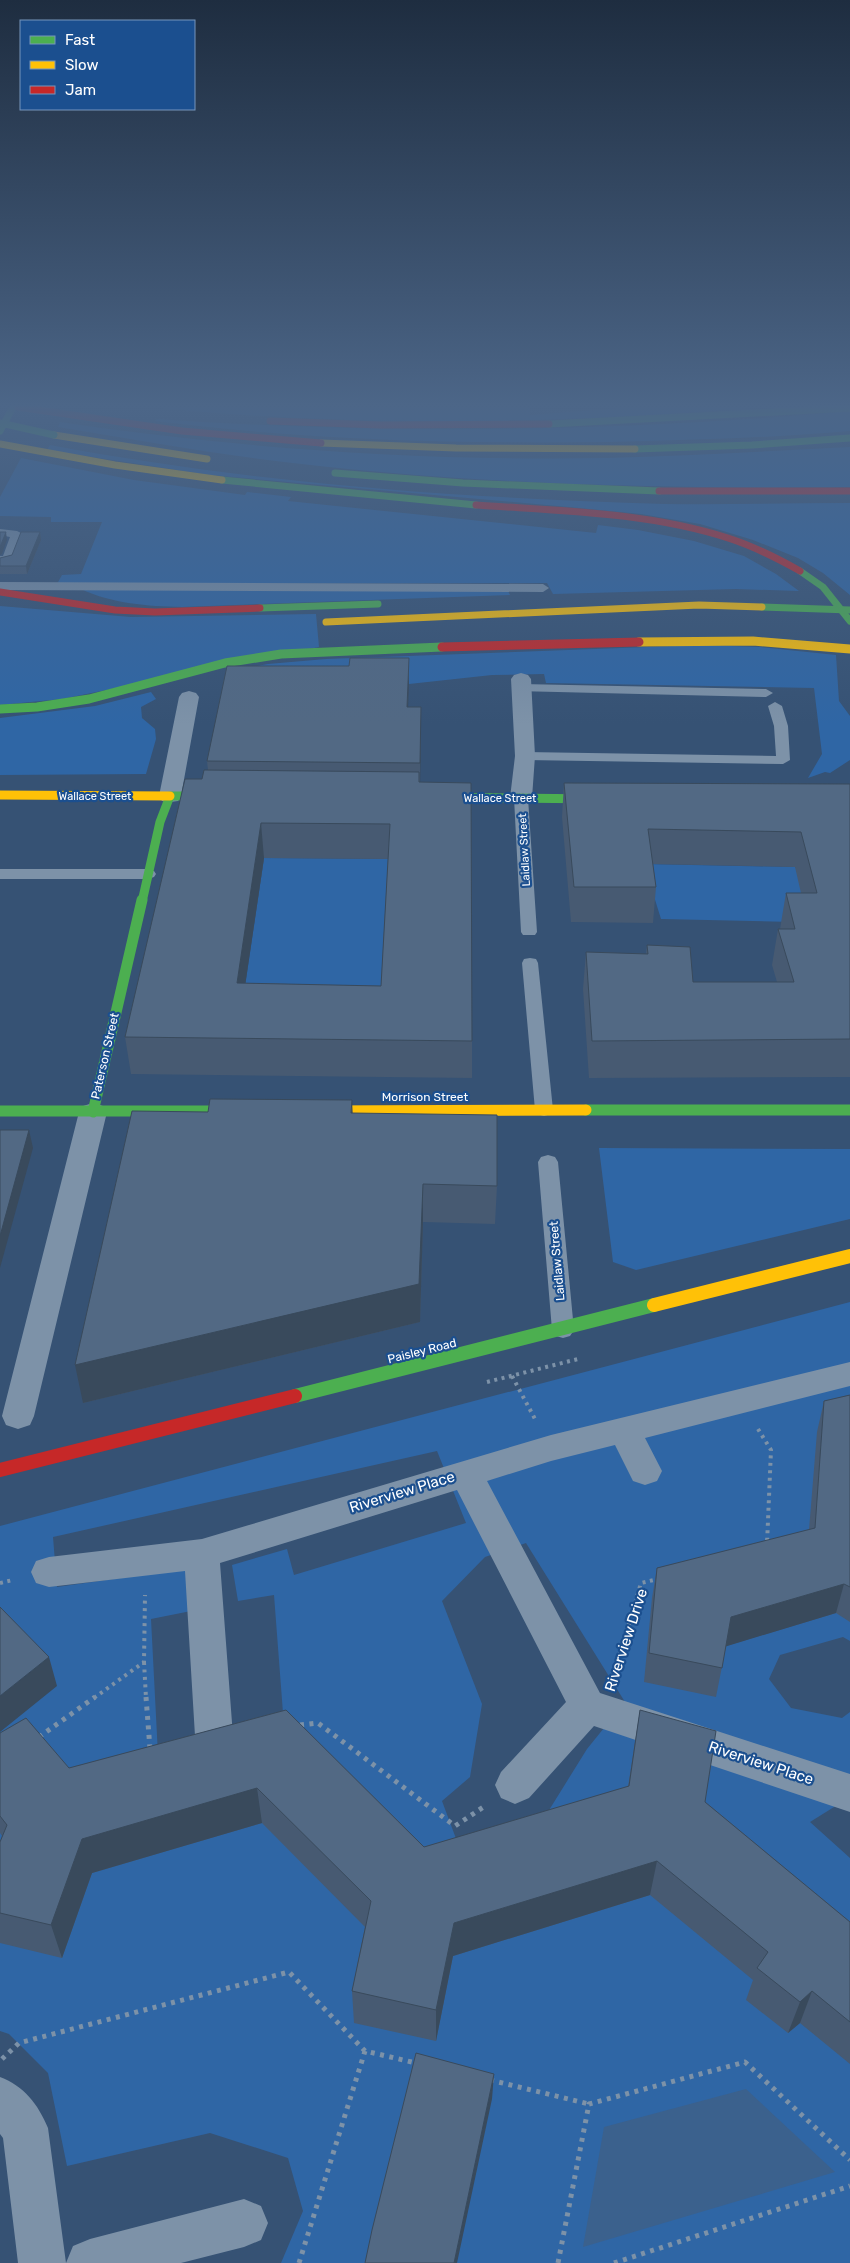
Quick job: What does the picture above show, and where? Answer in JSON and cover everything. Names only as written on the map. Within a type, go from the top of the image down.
[{"type":"main road","points":[[574,513],[696,530],[743,544],[791,564],[810,576],[832,594],[850,621]]},
{"type":"main road","points":[[0,592],[115,610],[156,612],[383,604]]},
{"type":"main road","points":[[493,600],[546,592]]},
{"type":"main road","points":[[815,597],[850,600]]},
{"type":"main road","points":[[326,622],[699,605],[850,610]]},
{"type":"main road","points":[[739,629],[801,636],[849,649]]},
{"type":"main road","points":[[405,637],[455,635]]},
{"type":"main road","points":[[0,709],[37,707],[89,699],[246,659],[322,651],[713,640],[754,640],[849,649]]},
{"type":"main road","name":"Wallace Street","points":[[0,795],[229,796]]},
{"type":"main road","name":"Paterson Street","points":[[93,1112],[160,822],[170,796]]},
{"type":"main road","name":"Wallace Street","points":[[424,797],[610,799]]},
{"type":"main road","points":[[0,1110],[93,1112],[259,1111]]},
{"type":"main road","name":"Morrison Street","points":[[308,1111],[850,1110]]},
{"type":"main road","name":"Paisley Road","points":[[0,1470],[563,1330],[850,1256]]},
{"type":"street","name":"Laidlaw Street","points":[[521,684],[525,756],[521,798]]},
{"type":"street","name":"Paterson Street","points":[[170,796],[189,697]]},
{"type":"street","name":"Paterson Street","points":[[9,1417],[93,1112]]},
{"type":"street","points":[[465,1473],[551,1448],[850,1374]]},
{"type":"street","points":[[624,1430],[645,1471]]},
{"type":"street","name":"Riverview Place","points":[[50,1572],[202,1554],[465,1473],[595,1709],[850,1793]]},
{"type":"street","points":[[202,1554],[214,1736]]},
{"type":"street","points":[[516,1785],[595,1709]]},
{"type":"street","points":[[0,2099],[25,2128],[42,2263]]},
{"type":"street","points":[[90,2263],[244,2222]]},
{"type":"lane","points":[[0,532],[17,534],[6,560],[0,560]]},
{"type":"lane","points":[[0,586],[546,592]]},
{"type":"lane","points":[[521,684],[766,693]]},
{"type":"lane","points":[[525,756],[783,760],[781,726],[775,706]]},
{"type":"lane","name":"Laidlaw Street","points":[[521,798],[529,932]]},
{"type":"lane","points":[[0,874],[148,874]]},
{"type":"lane","points":[[530,963],[544,1110]]},
{"type":"lane","name":"Laidlaw Street","points":[[548,1162],[563,1330]]},
{"type":"path","points":[[497,1346],[551,1448]]},
{"type":"path","points":[[740,1401],[771,1450],[766,1551]]},
{"type":"path","points":[[0,1583],[50,1572]]},
{"type":"path","name":"Riverview Drive","points":[[595,1709],[641,1583],[660,1578]]},
{"type":"path","points":[[145,1589],[144,1662],[151,1759]]},
{"type":"path","points":[[32,1742],[144,1662]]},
{"type":"path","points":[[290,1727],[318,1723],[455,1826],[516,1785]]},
{"type":"path","points":[[0,2061],[18,2043],[289,1972],[365,2051],[421,2064]]},
{"type":"path","points":[[299,2263],[365,2051]]},
{"type":"path","points":[[486,2079],[589,2104],[745,2062],[850,2160]]},
{"type":"path","points":[[558,2263],[589,2104]]},
{"type":"path","points":[[614,2263],[850,2186]]},
{"type":"shaded area","points":[[0,513],[400,513],[596,533],[598,525],[638,530],[694,541],[744,556],[776,574],[799,591],[736,589],[553,594],[547,583],[57,584],[62,575],[81,574],[102,522],[51,522],[51,517],[0,516]]},
{"type":"shaded area","points":[[627,513],[850,513],[850,595],[823,573],[798,558],[753,540],[700,524]]},
{"type":"shaded area","points":[[81,589],[508,591],[510,595],[182,607],[143,605],[118,601]]},
{"type":"shaded area","points":[[0,606],[131,617],[316,614],[319,647],[62,699],[0,705]]},
{"type":"shaded area","points":[[701,645],[760,647],[836,655],[839,701],[850,716],[850,760],[830,773],[825,772],[808,778],[822,754],[814,688],[546,683],[544,674],[492,675],[409,684],[233,670],[268,664],[326,659]]},
{"type":"shaded area","points":[[151,692],[156,699],[141,707],[142,718],[155,729],[156,739],[146,774],[0,775],[0,718],[95,706]]},
{"type":"shaded area","points":[[264,858],[391,859],[381,1022],[240,1020]]},
{"type":"shaded area","points":[[644,864],[795,867],[836,923],[661,919]]},
{"type":"shaded area","points":[[599,1148],[850,1149],[850,1219],[636,1270],[613,1262]]},
{"type":"shaded area","points":[[850,1302],[850,1641],[843,1637],[780,1655],[769,1679],[791,1708],[842,1718],[850,1712],[850,1797],[810,1822],[850,1858],[850,2263],[281,2263],[303,2211],[288,2158],[210,2133],[67,2166],[48,2073],[9,2034],[0,2031],[0,1526]],"holes":[[[437,1451],[466,1523],[294,1575],[287,1549],[232,1565],[238,1601],[274,1595],[283,1713],[158,1755],[151,1619],[191,1611],[191,1568],[57,1587],[53,1537]],[[526,1543],[625,1702],[587,1749],[546,1815],[461,1852],[442,1801],[470,1777],[482,1704],[442,1601],[485,1557]]]},
{"type":"shaded area","points":[[746,2089],[835,2172],[583,2247],[604,2127]]},
{"type":"building","points":[[0,532],[6,532],[0,547]]},
{"type":"building","points":[[21,532],[40,532],[26,566],[0,566],[0,558],[12,555]]},
{"type":"building","points":[[350,658],[409,658],[407,707],[421,707],[420,763],[207,761],[227,666],[349,666]]},
{"type":"building","points":[[204,770],[419,772],[419,782],[471,783],[472,1041],[125,1037],[185,779],[202,779]],"holes":[[[261,823],[390,824],[381,986],[237,983]]]},
{"type":"building","points":[[564,783],[850,784],[850,1039],[592,1041],[586,952],[648,954],[647,945],[690,947],[693,982],[794,982],[778,929],[795,929],[786,893],[817,893],[801,832],[648,829],[656,887],[574,887]]},
{"type":"building","points":[[210,1099],[352,1100],[351,1113],[497,1115],[497,1186],[423,1184],[419,1284],[75,1365],[132,1111],[208,1112]]},
{"type":"building","points":[[0,1130],[29,1130],[0,1236]]},
{"type":"building","points":[[850,1395],[850,1587],[844,1584],[731,1617],[722,1668],[649,1653],[657,1568],[815,1528],[824,1401]]},
{"type":"building","points":[[0,1607],[49,1657],[0,1696]]},
{"type":"building","points":[[286,1710],[424,1847],[629,1786],[640,1710],[716,1731],[705,1802],[850,1922],[850,2022],[812,1991],[800,2002],[757,1968],[768,1952],[657,1861],[454,1923],[436,2010],[352,1991],[371,1901],[257,1788],[82,1839],[51,1925],[0,1913],[0,1842],[7,1825],[0,1816],[0,1733],[26,1718],[69,1768]]},
{"type":"building","points":[[416,2053],[494,2074],[454,2263],[365,2263],[372,2230]]},
{"type":"traffic: fast","points":[[800,571],[823,587],[850,621]]},
{"type":"traffic: fast","points":[[260,608],[378,604]]},
{"type":"traffic: fast","points":[[762,607],[850,610]]},
{"type":"traffic: fast","points":[[0,709],[37,707],[89,699],[225,663],[281,654],[442,647]]},
{"type":"traffic: fast","points":[[93,1112],[160,822],[170,796],[218,796]]},
{"type":"traffic: fast","points":[[434,797],[601,799]]},
{"type":"traffic: fast","points":[[586,1110],[850,1110]]},
{"type":"traffic: fast","points":[[0,1111],[246,1111]]},
{"type":"traffic: fast","points":[[295,1396],[654,1305]]},
{"type":"traffic: slow","points":[[326,622],[699,605],[762,607]]},
{"type":"traffic: slow","points":[[639,642],[753,641],[850,649]]},
{"type":"traffic: slow","points":[[0,795],[170,796]]},
{"type":"traffic: slow","points":[[316,1111],[586,1110]]},
{"type":"traffic: slow","points":[[654,1305],[850,1256]]},
{"type":"traffic: jam","points":[[580,513],[686,527],[728,538],[766,552],[800,571]]},
{"type":"traffic: jam","points":[[0,592],[115,610],[155,612],[260,608]]},
{"type":"traffic: jam","points":[[442,647],[639,642]]},
{"type":"traffic: jam","points":[[0,1470],[295,1396]]}]
